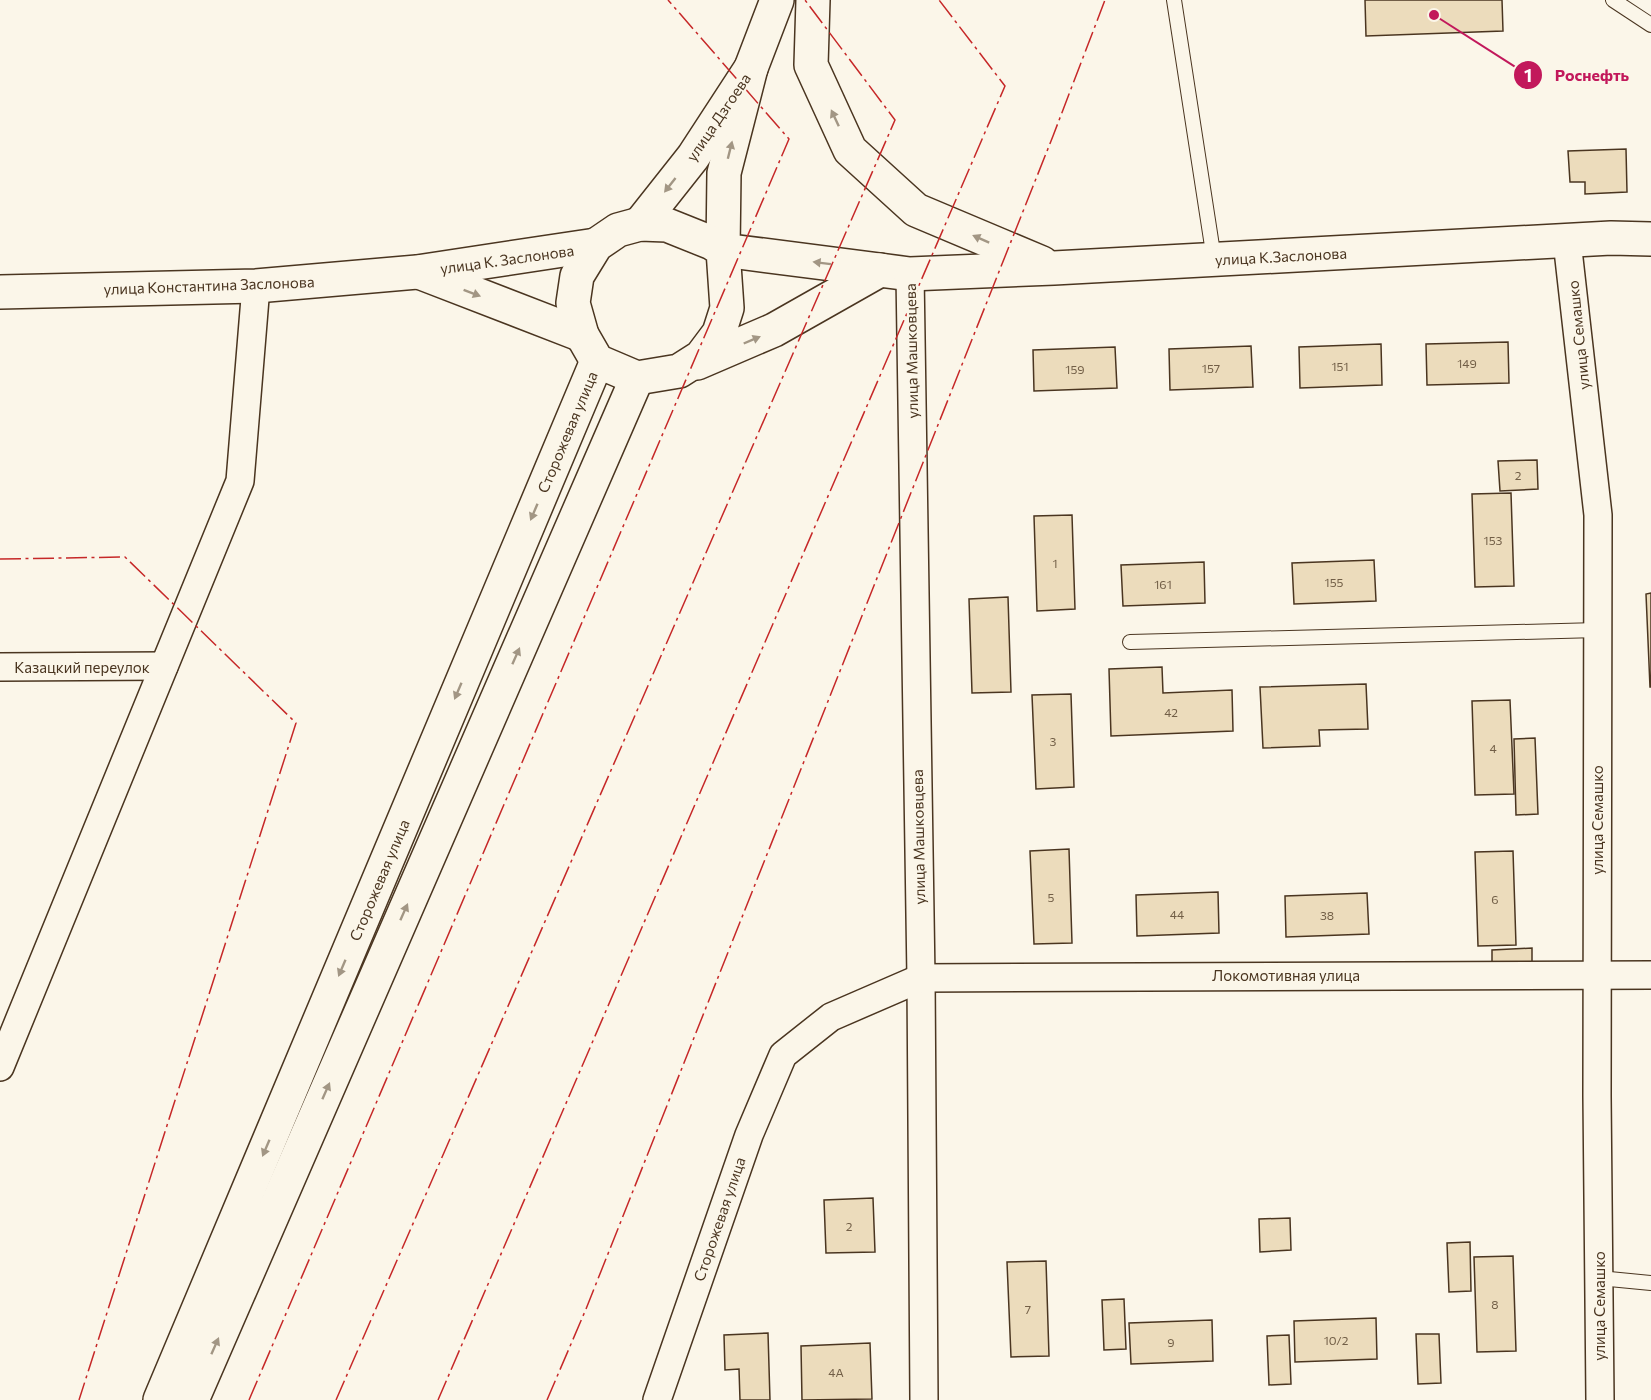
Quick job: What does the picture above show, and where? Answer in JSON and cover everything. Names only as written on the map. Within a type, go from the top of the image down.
[{"type":"main road","name":"улица Дзгоева","points":[[640,224],[693,157],[751,68],[777,0]]},
{"type":"main road","points":[[813,0],[810,65],[850,150],[916,210],[1054,268]]},
{"type":"main road","points":[[679,371],[701,357],[719,333],[727,308],[723,250],[724,173],[751,68]]},
{"type":"main road","points":[[590,348],[573,303],[577,276],[596,245],[618,230],[640,224],[667,225],[712,243],[723,250]]},
{"type":"main road","name":"улица К.Заслонова","points":[[723,250],[895,272],[1054,268],[1567,241],[1651,239]]},
{"type":"main road","name":"улица К. Заслонова","points":[[417,272],[596,245]]},
{"type":"main road","points":[[417,272],[590,348],[637,378],[679,371],[774,330],[895,272]]},
{"type":"main road","name":"улица Константина Заслонова","points":[[0,292],[256,286],[417,272]]},
{"type":"main road","name":"Сторожевая улица","points":[[160,1400],[590,348]]},
{"type":"main road","points":[[192,1400],[637,378]]},
{"type":"street","name":"улица Семашко","points":[[1567,241],[1598,515],[1597,974],[1600,1400]]},
{"type":"street","name":"улица Машковцева","points":[[895,272],[921,978],[924,1400]]},
{"type":"street","points":[[0,1066],[240,481],[256,286]]},
{"type":"street","name":"Казацкий переулок","points":[[0,667],[164,666]]},
{"type":"street","name":"Локомотивная улица","points":[[921,978],[1651,975]]},
{"type":"street","name":"Сторожевая улица","points":[[657,1400],[749,1135],[783,1055],[831,1017],[921,978]]},
{"type":"lane","points":[[1174,0],[1214,260]]},
{"type":"lane","points":[[1613,0],[1651,25]]},
{"type":"lane","points":[[1130,642],[1598,630]]},
{"type":"lane","points":[[1599,1278],[1651,1283]]},
{"type":"building","points":[[1365,0],[1502,0],[1503,31],[1366,36]]},
{"type":"building","points":[[1626,149],[1627,192],[1585,194],[1585,182],[1570,182],[1568,151]]},
{"type":"building","points":[[1508,342],[1509,383],[1427,385],[1426,344]]},
{"type":"building","points":[[1381,344],[1382,385],[1300,388],[1299,347]]},
{"type":"building","points":[[1251,346],[1253,387],[1170,390],[1169,349]]},
{"type":"building","points":[[1115,347],[1117,388],[1034,391],[1033,350]]},
{"type":"building","points":[[1537,460],[1538,489],[1500,491],[1498,461]]},
{"type":"building","points":[[1511,493],[1514,586],[1475,587],[1472,494]]},
{"type":"building","points":[[1072,515],[1075,609],[1037,611],[1034,516]]},
{"type":"building","points":[[1374,560],[1376,601],[1294,604],[1292,563]]},
{"type":"building","points":[[1204,562],[1205,603],[1123,606],[1121,565]]},
{"type":"building","points":[[1651,593],[1651,687],[1650,687],[1646,594]]},
{"type":"building","points":[[1008,597],[1011,692],[972,693],[969,599]]},
{"type":"building","points":[[1162,667],[1163,693],[1232,690],[1233,731],[1111,736],[1109,669]]},
{"type":"building","points":[[1366,684],[1368,729],[1319,730],[1320,746],[1263,748],[1260,687]]},
{"type":"building","points":[[1071,694],[1074,787],[1036,789],[1032,695]]},
{"type":"building","points":[[1510,700],[1514,794],[1475,795],[1472,701]]},
{"type":"building","points":[[1535,738],[1538,814],[1516,815],[1514,739]]},
{"type":"building","points":[[1069,849],[1072,943],[1034,944],[1030,851]]},
{"type":"building","points":[[1513,851],[1516,945],[1478,946],[1475,852]]},
{"type":"building","points":[[1218,892],[1219,933],[1137,936],[1136,895]]},
{"type":"building","points":[[1367,893],[1369,934],[1286,937],[1285,896]]},
{"type":"building","points":[[1532,948],[1532,968],[1492,969],[1492,950]]},
{"type":"building","points":[[873,1198],[875,1252],[826,1253],[824,1200]]},
{"type":"building","points":[[1290,1218],[1291,1250],[1260,1252],[1259,1219]]},
{"type":"building","points":[[1470,1242],[1471,1291],[1449,1292],[1447,1243]]},
{"type":"building","points":[[1513,1256],[1516,1351],[1477,1352],[1474,1257]]},
{"type":"building","points":[[1046,1261],[1049,1356],[1011,1357],[1007,1262]]},
{"type":"building","points":[[1124,1299],[1126,1349],[1104,1350],[1102,1300]]},
{"type":"building","points":[[1376,1318],[1377,1359],[1295,1362],[1294,1321]]},
{"type":"building","points":[[1212,1320],[1213,1361],[1131,1364],[1129,1323]]},
{"type":"building","points":[[768,1333],[770,1400],[740,1400],[739,1369],[725,1370],[724,1335]]},
{"type":"building","points":[[1416,1334],[1439,1334],[1441,1383],[1418,1384]]},
{"type":"building","points":[[1289,1335],[1291,1384],[1269,1385],[1267,1336]]},
{"type":"building","points":[[870,1343],[872,1399],[802,1400],[801,1346]]},
{"type":"power","points":[[249,1400],[789,139],[668,0]]},
{"type":"power","points":[[336,1400],[895,120],[805,0]]},
{"type":"power","points":[[438,1400],[1005,86],[939,0]]},
{"type":"power","points":[[547,1400],[586,1309],[1105,0]]},
{"type":"power","points":[[0,559],[125,557],[296,723],[79,1400]]},
{"type":"place","name":"Роснефть","points":[[1434,15]]}]
